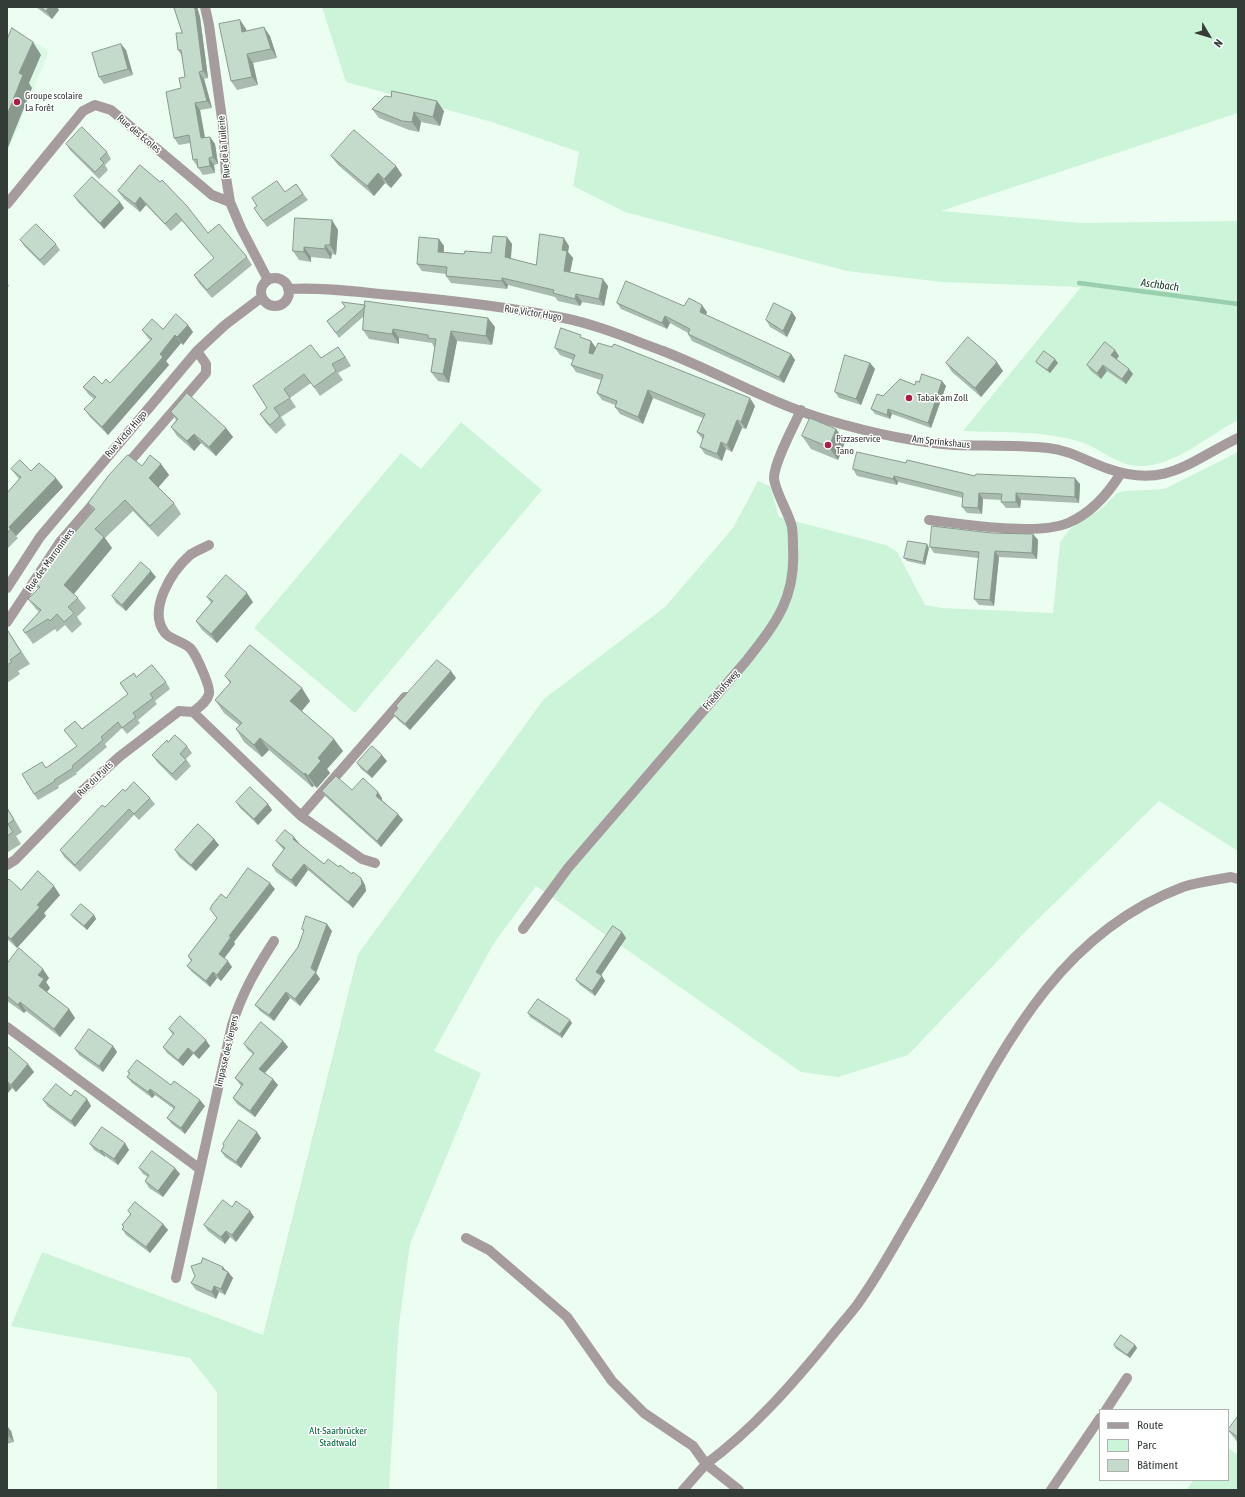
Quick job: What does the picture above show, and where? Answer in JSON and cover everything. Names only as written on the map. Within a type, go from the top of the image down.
[{"type":"street","name":"Rue de la Tuilerie","points":[[205,7],[224,126],[226,177],[230,202],[241,228],[268,280]]},
{"type":"street","name":"Rue des Écoles","points":[[7,204],[83,111],[95,105],[112,110],[212,195],[230,202]]},
{"type":"street","points":[[280,279],[286,283],[288,289],[286,300],[277,305],[269,304],[262,297],[263,285],[268,280],[280,279]]},
{"type":"street","name":"Rue Victor Hugo","points":[[288,289],[354,292],[437,299],[565,318],[599,328],[666,353],[764,395]]},
{"type":"street","name":"Rue Victor Hugo","points":[[7,588],[49,526],[197,351],[225,325],[262,297]]},
{"type":"street","points":[[118,476],[206,373],[206,364],[197,351]]},
{"type":"street","name":"Am Sprinkshaus","points":[[764,395],[826,420],[912,439],[952,444],[1054,448],[1121,473],[1146,476],[1159,475],[1186,467],[1238,438]]},
{"type":"street","name":"Friedhofsweg","points":[[523,929],[568,868],[747,660],[768,633],[789,596],[795,569],[792,527],[774,479],[778,462],[801,410]]},
{"type":"street","points":[[928,520],[998,527],[1051,527],[1068,523],[1088,511],[1102,500],[1121,473]]},
{"type":"street","name":"Rue des Marronniers","points":[[7,622],[60,542],[107,488]]},
{"type":"street","points":[[210,545],[191,554],[170,580],[159,602],[158,616],[165,633],[190,648],[208,684],[209,694],[204,703],[194,712],[301,816],[362,859],[375,863]]},
{"type":"street","points":[[301,816],[412,690]]},
{"type":"street","name":"Rue du Puits","points":[[7,865],[15,860],[81,792],[119,757],[179,711],[194,712]]},
{"type":"street","points":[[683,1490],[706,1464],[737,1441],[799,1377],[857,1305],[910,1220],[991,1071],[1032,1006],[1065,967],[1103,933],[1140,907],[1185,887],[1231,877],[1238,879]]},
{"type":"street","name":"Impasse des Vergers","points":[[176,1278],[232,1025],[241,998],[255,970],[274,941]]},
{"type":"street","points":[[7,1027],[200,1169]]},
{"type":"street","points":[[466,1238],[489,1250],[567,1317],[612,1381],[644,1413],[693,1446],[706,1464],[740,1490]]},
{"type":"street","points":[[1107,1409],[1127,1378]]},
{"type":"street","points":[[1051,1490],[1099,1419]]},
{"type":"shaded area","name":"Groupe scolaire La Forêt","points":[[15,30],[49,51],[7,154],[7,36]]},
{"type":"green space","points":[[322,7],[1238,7],[1238,113],[941,211],[1081,223],[1238,221],[1238,420],[1179,456],[1153,465],[1140,466],[1118,461],[1084,443],[1054,436],[1024,433],[963,431],[1081,287],[942,282],[847,271],[625,212],[573,186],[579,152],[492,122],[346,82]]},
{"type":"green space","points":[[461,422],[542,490],[355,713],[254,628],[401,453],[421,469]]},
{"type":"green space","name":"Alt-Saarbrücker Stadtwald","points":[[1238,452],[1238,851],[1159,801],[1026,931],[908,1055],[838,1077],[801,1072],[536,886],[494,943],[434,1051],[481,1073],[410,1244],[399,1324],[389,1490],[217,1490],[217,1392],[190,1358],[11,1326],[42,1252],[263,1335],[358,954],[544,699],[665,607],[733,528],[758,481],[770,486],[779,517],[886,545],[897,552],[925,605],[942,608],[1053,613],[1060,542],[1070,529],[1101,509],[1117,493],[1125,491],[1164,489]]},
{"type":"green space","points":[[1229,1449],[1238,1455],[1238,1490],[1186,1490],[1193,1481],[1229,1481]]},
{"type":"building","points":[[41,7],[49,7],[46,11]]},
{"type":"building","points":[[174,7],[194,7],[195,9],[203,71],[199,72],[207,101],[195,103],[201,138],[210,137],[213,157],[209,158],[210,166],[198,168],[197,159],[193,160],[189,135],[174,138],[166,92],[181,88],[179,78],[185,77],[181,50],[178,50],[176,33],[182,33]]},
{"type":"building","points":[[240,20],[242,32],[264,27],[271,49],[247,54],[252,77],[231,81],[219,24]]},
{"type":"building","points":[[12,28],[33,42],[19,73],[23,75],[7,115],[7,40]]},
{"type":"building","points":[[121,44],[128,69],[99,77],[92,53]]},
{"type":"building","points":[[392,91],[437,101],[433,117],[414,112],[412,122],[402,121],[372,109],[385,96],[391,97]]},
{"type":"building","points":[[82,127],[107,152],[100,159],[104,163],[95,172],[66,144]]},
{"type":"building","points":[[354,130],[396,166],[384,179],[378,173],[367,186],[331,156]]},
{"type":"building","points":[[140,165],[160,182],[162,180],[187,206],[208,233],[219,224],[247,257],[207,290],[194,275],[214,258],[176,213],[165,224],[140,197],[135,204],[118,191]]},
{"type":"building","points":[[92,177],[120,202],[100,223],[74,196]]},
{"type":"building","points":[[277,181],[285,192],[296,184],[303,194],[263,221],[254,208],[257,206],[252,198]]},
{"type":"building","points":[[295,218],[332,220],[330,245],[325,245],[325,249],[304,247],[304,252],[293,251]]},
{"type":"building","points":[[36,224],[56,244],[40,260],[20,240]]},
{"type":"building","points":[[540,234],[564,238],[562,250],[567,251],[564,271],[603,279],[599,299],[576,294],[575,299],[553,293],[554,290],[502,278],[502,281],[446,276],[447,267],[417,264],[419,237],[439,239],[438,252],[464,254],[465,251],[491,253],[493,236],[507,237],[505,257],[536,265]]},
{"type":"building","points":[[626,281],[684,306],[689,298],[702,305],[700,312],[791,354],[779,377],[688,334],[690,329],[665,316],[662,323],[617,303]]},
{"type":"building","points":[[365,301],[488,318],[486,336],[451,331],[443,374],[431,372],[436,339],[428,338],[428,335],[393,329],[392,334],[363,330]]},
{"type":"building","points":[[342,302],[365,305],[365,307],[336,333],[327,321],[345,307]]},
{"type":"building","points":[[774,303],[792,312],[783,331],[766,320]]},
{"type":"building","points":[[176,314],[188,325],[177,337],[175,335],[160,354],[163,357],[102,427],[84,409],[96,397],[83,387],[94,376],[102,384],[106,379],[110,383],[152,339],[142,330],[152,319],[163,329]]},
{"type":"building","points":[[561,328],[581,335],[580,337],[591,341],[589,353],[593,354],[598,343],[612,347],[614,344],[750,398],[741,422],[737,420],[727,445],[721,442],[717,454],[700,447],[704,435],[697,432],[705,414],[648,390],[638,417],[615,407],[617,401],[597,393],[603,375],[571,365],[575,355],[555,348]]},
{"type":"building","points":[[968,337],[997,362],[975,388],[946,363]]},
{"type":"building","points":[[1105,342],[1115,350],[1111,355],[1129,369],[1122,379],[1103,365],[1097,373],[1087,365]]},
{"type":"building","points":[[311,345],[321,358],[338,347],[345,357],[332,364],[336,371],[314,387],[304,374],[284,389],[290,398],[274,408],[280,416],[270,425],[260,414],[267,408],[253,386]]},
{"type":"building","points":[[1044,351],[1055,359],[1047,370],[1036,362]]},
{"type":"building","points":[[845,355],[870,363],[856,399],[835,392]]},
{"type":"building","points":[[922,374],[942,381],[928,423],[888,409],[887,415],[871,409],[877,394],[883,396],[900,379],[915,385],[916,381],[919,382]]},
{"type":"building","points":[[187,393],[226,428],[209,447],[194,434],[187,441],[171,427],[178,419],[171,412]]},
{"type":"building","points":[[810,418],[836,429],[829,447],[802,436]]},
{"type":"building","points":[[857,452],[906,463],[907,460],[975,476],[976,474],[1075,478],[1075,497],[1016,493],[1016,502],[1001,502],[1002,494],[979,493],[978,508],[962,507],[963,493],[894,476],[893,479],[853,469]]},
{"type":"building","points":[[128,455],[142,466],[150,455],[161,464],[149,478],[174,503],[150,526],[125,500],[95,529],[104,537],[64,585],[78,598],[68,607],[74,613],[64,622],[57,614],[50,621],[48,619],[25,633],[23,630],[41,610],[28,599],[40,587],[33,581],[95,509],[88,503],[109,475]]},
{"type":"building","points":[[20,460],[31,471],[39,463],[56,478],[9,527],[11,529],[7,533],[7,493],[21,477],[11,469]]},
{"type":"building","points":[[932,526],[991,533],[1033,534],[1032,553],[995,551],[990,600],[974,599],[979,552],[930,547]]},
{"type":"building","points":[[908,541],[927,544],[923,562],[904,558]]},
{"type":"building","points":[[141,562],[151,571],[122,605],[112,596]]},
{"type":"building","points":[[226,575],[247,593],[211,634],[196,621],[213,601],[207,597]]},
{"type":"building","points":[[8,631],[21,652],[10,660],[12,662],[7,665],[7,632]]},
{"type":"building","points":[[250,645],[302,688],[290,701],[334,739],[318,758],[321,761],[308,776],[260,738],[254,745],[236,729],[242,723],[215,700],[231,682],[225,676]]},
{"type":"building","points":[[437,660],[451,671],[405,724],[393,714],[398,708],[396,706]]},
{"type":"building","points":[[152,665],[166,682],[150,694],[153,698],[133,713],[136,717],[122,728],[118,722],[101,737],[103,740],[72,766],[73,768],[34,794],[22,774],[42,762],[46,768],[77,746],[64,730],[75,721],[82,729],[128,694],[120,683],[134,673],[136,677]]},
{"type":"building","points":[[175,735],[187,746],[180,754],[186,760],[172,774],[152,755],[167,740],[168,742]]},
{"type":"building","points":[[372,746],[382,755],[367,772],[357,763]]},
{"type":"building","points":[[336,776],[352,790],[363,778],[378,792],[376,796],[398,814],[377,841],[322,791]]},
{"type":"building","points":[[134,782],[150,798],[134,814],[129,809],[75,865],[60,850],[102,805],[105,807],[123,789],[125,791]]},
{"type":"building","points":[[250,787],[268,804],[254,819],[236,802]]},
{"type":"building","points":[[7,808],[14,820],[8,824],[13,832],[7,836]]},
{"type":"building","points":[[198,824],[214,839],[191,865],[175,850]]},
{"type":"building","points":[[285,830],[294,837],[293,839],[324,864],[328,859],[339,867],[340,865],[352,874],[353,872],[361,878],[362,884],[348,902],[304,864],[291,880],[272,865],[285,848],[276,841]]},
{"type":"building","points":[[248,868],[270,883],[229,936],[231,937],[219,954],[228,961],[217,975],[213,972],[206,981],[187,966],[192,960],[188,956],[217,918],[210,909],[212,905],[221,894],[226,898]]},
{"type":"building","points":[[38,871],[54,886],[37,905],[40,907],[11,939],[7,936],[7,881],[9,879],[21,890]]},
{"type":"building","points":[[81,904],[94,915],[84,926],[71,915]]},
{"type":"building","points":[[306,916],[327,924],[311,968],[316,972],[295,999],[286,992],[269,1015],[255,1005],[298,947],[304,930],[302,929]]},
{"type":"building","points":[[613,926],[622,932],[596,972],[602,976],[592,991],[576,980]]},
{"type":"building","points":[[19,948],[43,969],[38,975],[44,979],[39,986],[69,1009],[54,1029],[20,1002],[18,1005],[7,996],[7,964]]},
{"type":"building","points":[[538,999],[570,1020],[560,1034],[528,1013]]},
{"type":"building","points":[[180,1016],[206,1040],[194,1053],[188,1048],[178,1060],[163,1047],[174,1033],[169,1029]]},
{"type":"building","points":[[261,1022],[283,1041],[259,1069],[273,1079],[250,1111],[233,1098],[243,1084],[235,1078],[254,1053],[244,1044]]},
{"type":"building","points":[[89,1029],[113,1046],[99,1066],[75,1049]]},
{"type":"building","points":[[7,1046],[28,1064],[11,1085],[7,1081]]},
{"type":"building","points":[[137,1060],[171,1085],[174,1081],[200,1100],[181,1128],[167,1118],[175,1107],[150,1089],[148,1092],[127,1077],[130,1073],[128,1072]]},
{"type":"building","points":[[56,1084],[71,1096],[75,1090],[87,1099],[71,1121],[43,1100]]},
{"type":"building","points":[[239,1120],[257,1132],[236,1162],[221,1151],[224,1146],[223,1144]]},
{"type":"building","points":[[102,1127],[125,1143],[114,1159],[90,1144]]},
{"type":"building","points":[[152,1151],[175,1168],[158,1191],[145,1181],[149,1175],[139,1168]]},
{"type":"building","points":[[223,1200],[232,1207],[236,1201],[250,1211],[232,1235],[226,1231],[221,1237],[204,1225]]},
{"type":"building","points":[[135,1202],[163,1224],[146,1247],[122,1229],[124,1227],[122,1225],[131,1214],[128,1211]]},
{"type":"building","points":[[203,1258],[223,1267],[222,1269],[228,1272],[221,1289],[214,1286],[212,1292],[191,1283],[195,1276],[191,1266],[201,1263]]},
{"type":"building","points":[[1121,1335],[1135,1345],[1127,1355],[1114,1345]]},
{"type":"building","points":[[1238,1416],[1238,1437],[1229,1431]]},
{"type":"waterway","name":"Aschbach","points":[[1079,283],[1238,304]]},
{"type":"place","name":"Groupe scolaire La Forêt","points":[[17,102]]},
{"type":"place","name":"Tabak am Zoll","points":[[909,398]]},
{"type":"place","name":"Pizzaservice Tano","points":[[828,445]]}]
